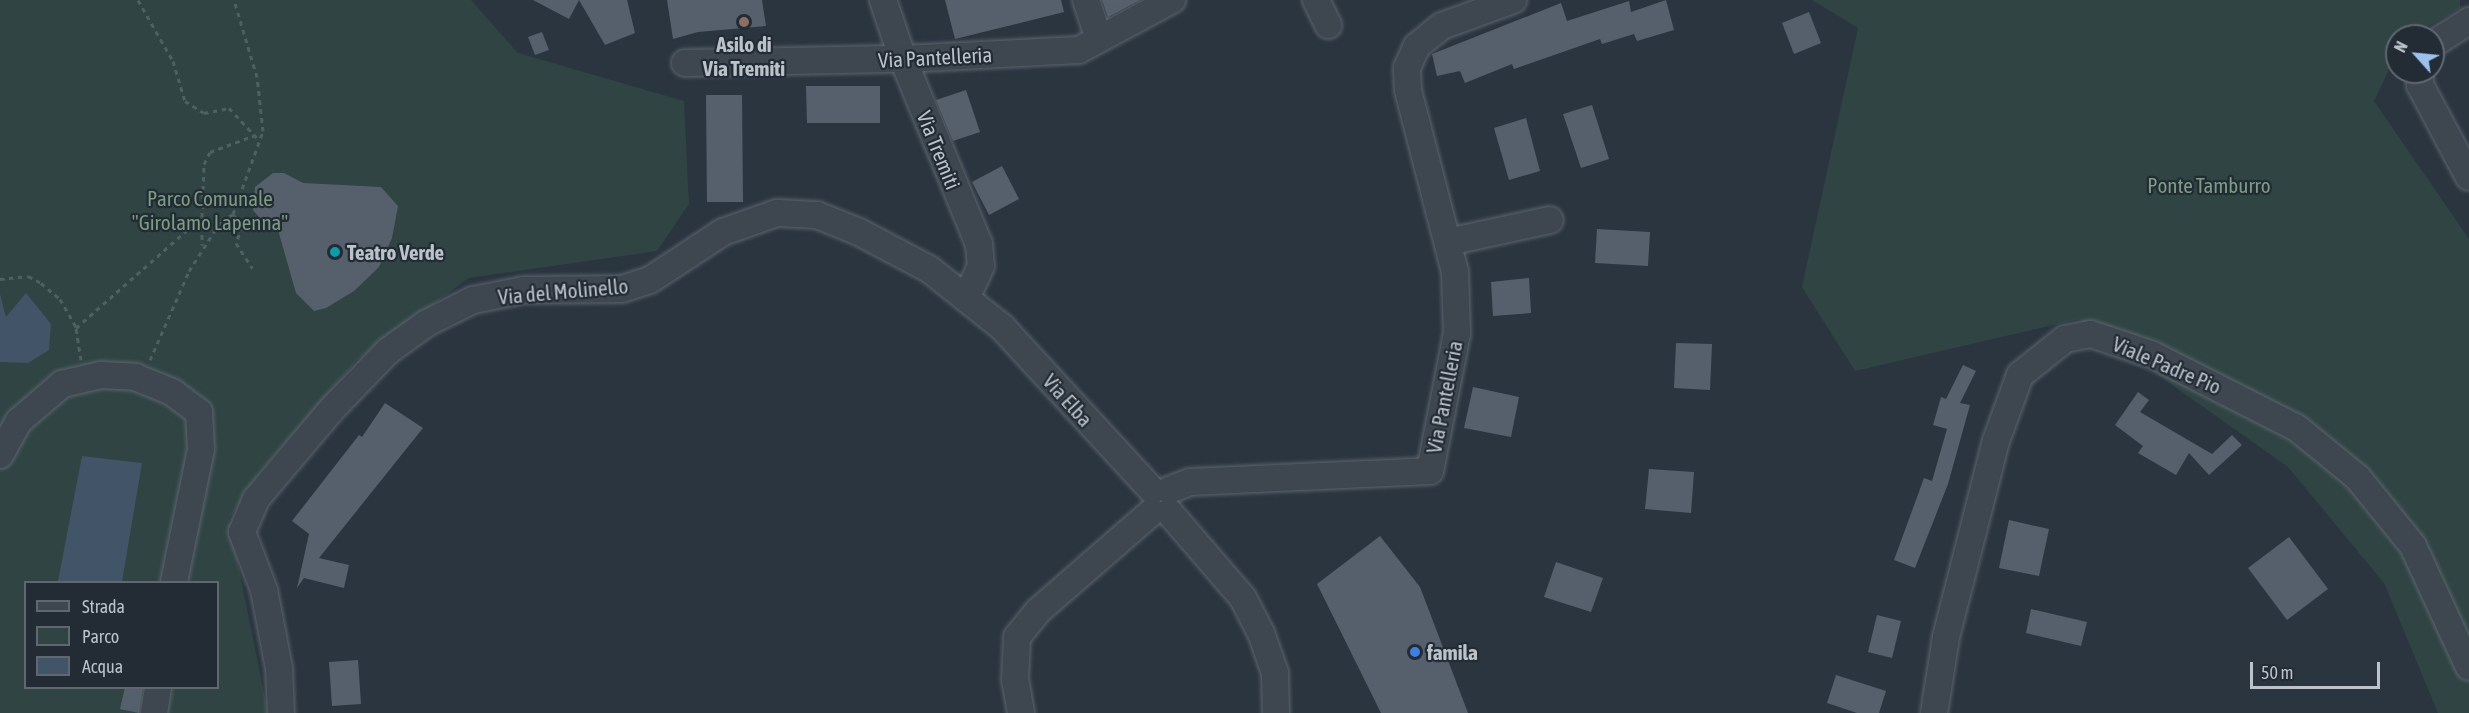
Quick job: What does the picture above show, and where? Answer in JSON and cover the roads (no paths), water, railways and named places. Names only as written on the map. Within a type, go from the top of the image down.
[{"type":"street","name":"Via Tremiti","points":[[883,0],[903,59],[979,244],[981,266],[975,305]]},
{"type":"street","points":[[1086,0],[1099,39]]},
{"type":"street","name":"Via Pantelleria","points":[[685,63],[903,59],[1079,50],[1172,0]]},
{"type":"street","points":[[1316,0],[1328,25]]},
{"type":"street","name":"Via Pantelleria","points":[[1161,501],[1190,482],[1430,471],[1457,334],[1455,272],[1408,90],[1407,68],[1417,46],[1442,26],[1513,0]]},
{"type":"street","points":[[2445,36],[2469,21]]},
{"type":"street","points":[[2420,84],[2469,177]]},
{"type":"street","name":"Via del Molinello","points":[[281,713],[279,668],[264,590],[242,532],[256,499],[331,410],[388,351],[427,323],[473,300],[524,290],[622,289],[641,283],[723,232],[777,213],[817,215],[859,232],[928,269],[975,305]]},
{"type":"street","points":[[1448,242],[1550,220]]},
{"type":"street","name":"Via Elba","points":[[975,305],[1161,501],[1243,598],[1261,633],[1275,673],[1276,713]]},
{"type":"street","name":"Viale Padre Pio","points":[[1934,713],[1946,638],[1971,538],[1996,441],[2020,375],[2065,339],[2091,334],[2153,355],[2297,428],[2358,478],[2413,546],[2469,667]]},
{"type":"street","points":[[0,455],[19,421],[62,384],[88,378],[135,377],[172,392],[199,412],[201,449],[184,519],[174,581]]},
{"type":"street","points":[[1021,713],[1015,680],[1017,637],[1038,611],[1161,501]]},
{"type":"street","points":[[154,713],[158,689]]},
{"type":"water","points":[[26,293],[51,324],[49,350],[28,363],[0,362],[0,294],[6,317]]},
{"type":"water","points":[[82,456],[142,463],[122,581],[58,581]]},
{"type":"place","name":"Asilo di Via Tremiti","points":[[744,22]]},
{"type":"place","name":"Teatro Verde","points":[[335,252]]},
{"type":"place","name":"famila","points":[[1415,652]]},
{"type":"park label","name":"Ponte Tamburro","points":[[2209,185]]},
{"type":"park label","name":"Parco Comunale \"Girolamo Lapenna\"","points":[[210,210]]}]
